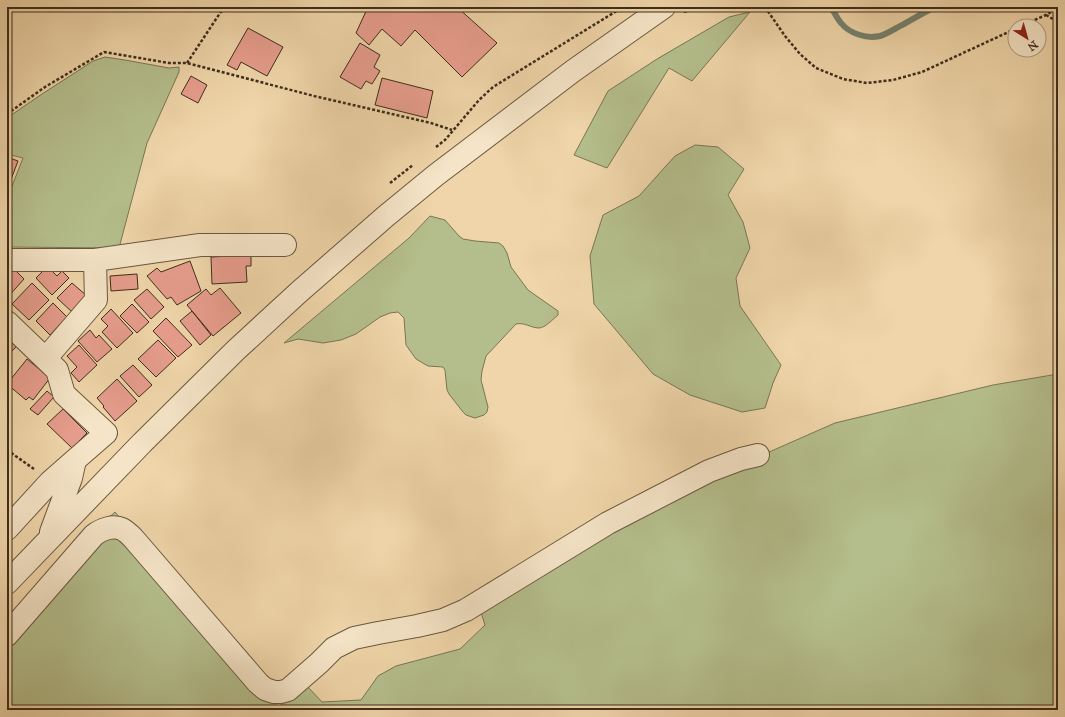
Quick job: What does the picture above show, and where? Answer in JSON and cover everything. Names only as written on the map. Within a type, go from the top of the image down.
[{"type":"street","points":[[7,583],[142,443],[236,350],[298,292],[436,175],[573,71],[664,7]]},
{"type":"street","points":[[7,260],[95,260],[200,245],[285,245]]},
{"type":"street","points":[[46,358],[96,300],[95,260]]},
{"type":"street","points":[[7,322],[57,370],[64,394],[106,433],[50,482],[7,529]]},
{"type":"street","points":[[7,635],[94,535],[101,530],[108,528],[123,529],[133,538],[265,689],[274,692],[288,690],[320,664],[334,648],[354,638],[443,620],[466,610],[608,523],[709,472],[741,459],[758,455]]},
{"type":"street","points":[[48,540],[71,478],[75,460]]},
{"type":"path","points":[[187,63],[224,7]]},
{"type":"path","points":[[764,7],[800,54],[816,68],[843,79],[867,83],[893,80],[922,72],[1007,33]]},
{"type":"path","points":[[1039,18],[1058,8]]},
{"type":"path","points":[[1046,15],[1058,22]]},
{"type":"path","points":[[7,114],[45,87],[104,52],[169,64],[187,63],[314,96],[431,123],[453,130]]},
{"type":"path","points":[[7,450],[50,482]]},
{"type":"green space","points":[[750,12],[692,81],[669,68],[607,168],[574,155],[608,91],[657,59],[729,17]]},
{"type":"green space","points":[[105,57],[169,68],[179,67],[179,72],[147,143],[119,248],[7,247],[7,199],[23,158],[7,154],[7,118],[93,61]]},
{"type":"green space","points":[[695,145],[718,147],[744,169],[728,195],[743,222],[750,248],[736,278],[740,306],[781,365],[773,383],[765,408],[742,412],[690,395],[653,374],[594,304],[590,256],[603,215],[639,196],[675,156]]},
{"type":"green space","points":[[430,216],[445,220],[463,239],[499,243],[503,246],[507,253],[511,267],[528,290],[558,311],[558,315],[541,328],[516,324],[486,356],[481,380],[488,407],[487,412],[484,415],[475,418],[466,415],[449,394],[447,390],[445,370],[443,367],[428,366],[416,359],[406,345],[404,318],[398,312],[380,317],[356,334],[341,340],[323,343],[298,339],[284,343],[409,238]]},
{"type":"green space","points":[[1058,374],[1058,710],[7,710],[7,634],[90,535],[115,512],[278,707],[307,686],[322,702],[361,700],[378,676],[396,666],[460,649],[485,625],[479,606],[651,504],[835,423],[993,385]]},
{"type":"building","points":[[368,7],[457,7],[497,43],[462,77],[415,30],[401,46],[382,29],[369,45],[356,33]]},
{"type":"building","points":[[248,28],[283,47],[267,76],[241,62],[237,70],[227,65]]},
{"type":"building","points":[[360,43],[380,55],[374,67],[380,71],[372,84],[366,81],[361,89],[340,77]]},
{"type":"building","points":[[191,76],[207,85],[198,103],[181,94]]},
{"type":"building","points":[[382,78],[433,91],[427,118],[375,105]]},
{"type":"building","points":[[7,157],[18,161],[7,190]]},
{"type":"building","points":[[251,255],[251,266],[246,266],[247,282],[212,284],[211,257]]},
{"type":"building","points":[[190,261],[201,291],[177,305],[171,297],[167,299],[147,276],[157,268],[161,272]]},
{"type":"building","points":[[46,268],[50,269],[57,276],[62,271],[69,278],[52,295],[36,278]]},
{"type":"building","points":[[14,269],[24,279],[7,298],[7,275],[8,276]]},
{"type":"building","points":[[137,274],[138,289],[111,291],[110,276]]},
{"type":"building","points":[[32,283],[49,300],[29,320],[12,304]]},
{"type":"building","points":[[72,283],[87,296],[72,312],[57,298]]},
{"type":"building","points":[[220,288],[241,313],[213,336],[187,305],[206,289],[211,295]]},
{"type":"building","points":[[147,289],[164,307],[151,319],[134,300]]},
{"type":"building","points":[[53,303],[67,317],[50,335],[36,321]]},
{"type":"building","points":[[132,304],[149,322],[137,333],[120,316]]},
{"type":"building","points":[[111,309],[133,333],[117,348],[102,332],[108,326],[101,319]]},
{"type":"building","points":[[192,311],[211,335],[200,345],[180,321]]},
{"type":"building","points":[[166,318],[192,345],[178,357],[153,331]]},
{"type":"building","points":[[90,330],[96,338],[99,335],[112,349],[97,362],[78,341]]},
{"type":"building","points":[[7,336],[17,346],[7,356]]},
{"type":"building","points":[[158,340],[176,358],[156,377],[138,359]]},
{"type":"building","points":[[79,345],[97,365],[79,382],[71,373],[77,367],[67,356]]},
{"type":"building","points":[[27,359],[50,378],[33,400],[29,397],[26,400],[7,384]]},
{"type":"building","points":[[133,365],[152,385],[139,397],[120,376]]},
{"type":"building","points":[[117,379],[137,401],[115,421],[97,398]]},
{"type":"building","points":[[47,391],[54,397],[38,415],[30,409]]},
{"type":"building","points":[[63,409],[87,433],[79,441],[81,443],[74,450],[47,424]]},
{"type":"building","points":[[7,501],[15,508],[7,517]]},
{"type":"waterway","points":[[831,7],[845,27],[854,33],[870,37],[885,34],[935,7]]}]
